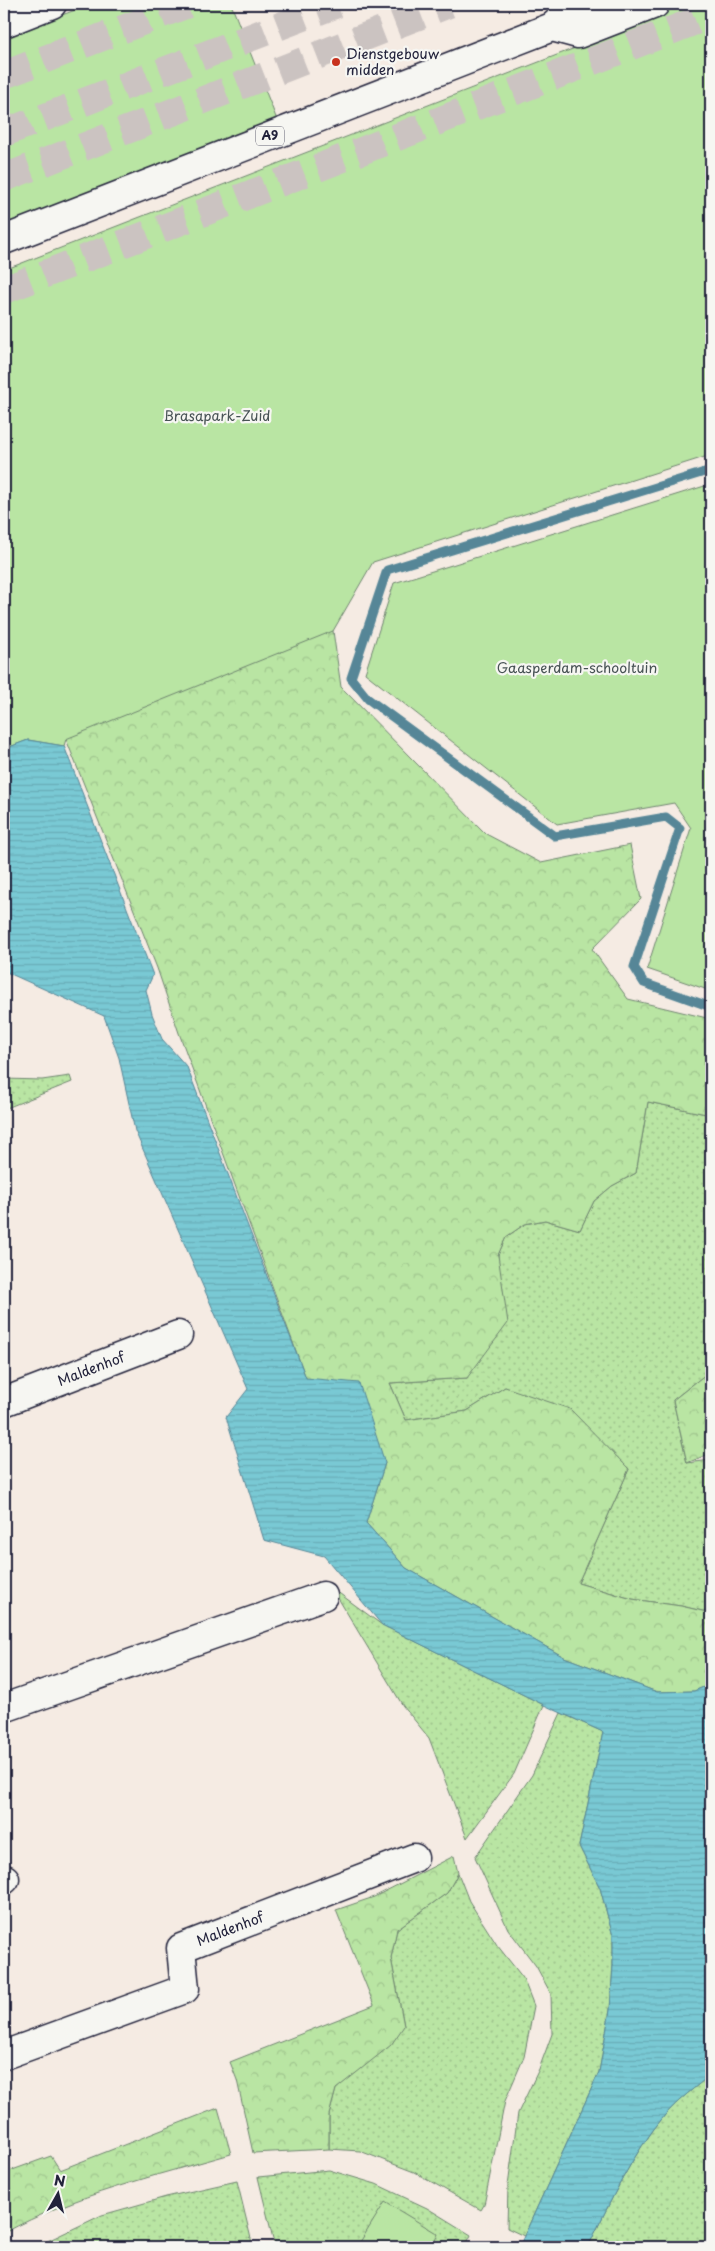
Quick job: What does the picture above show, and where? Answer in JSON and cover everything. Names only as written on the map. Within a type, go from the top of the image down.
[{"type":"main road","points":[[4,23],[52,4]]},
{"type":"main road","name":"A9","points":[[4,240],[552,27],[567,14],[593,4]]},
{"type":"main road","points":[[552,27],[578,34],[655,4]]},
{"type":"main road","name":"Maldenhof","points":[[4,1402],[178,1335]]},
{"type":"main road","points":[[4,1708],[322,1596]]},
{"type":"main road","name":"Maldenhof","points":[[4,2055],[184,1990],[180,1948],[414,1858]]},
{"type":"green space","points":[[91,4],[231,4],[277,120],[4,226],[4,37]]},
{"type":"green space","name":"Brasapark-Zuid","points":[[687,4],[711,4],[711,455],[373,562],[333,631],[66,739],[64,746],[28,740],[4,749],[4,270],[593,41],[642,19]]},
{"type":"green space","name":"Gaasperdam-schooltuin","points":[[711,484],[711,991],[647,969],[691,828],[674,803],[557,824],[365,673],[394,583]]},
{"type":"green space","points":[[304,562],[333,631],[341,687],[486,834],[541,863],[630,845],[641,899],[592,949],[628,999],[711,1019],[711,1115],[648,1102],[636,1173],[612,1186],[594,1201],[580,1230],[545,1220],[525,1224],[506,1237],[498,1255],[508,1323],[467,1378],[390,1383],[406,1420],[467,1411],[505,1387],[570,1409],[629,1469],[578,1583],[632,1599],[681,1606],[711,1613],[711,1684],[694,1691],[657,1692],[564,1657],[406,1568],[366,1523],[385,1463],[306,1378],[179,1033],[157,968],[66,739],[29,735],[4,683]]},
{"type":"green space","points":[[70,1076],[72,1082],[4,1109],[4,1079],[42,1080]]},
{"type":"green space","points":[[648,1102],[711,1115],[711,1372],[673,1400],[687,1463],[711,1460],[711,1613],[681,1606],[632,1599],[578,1583],[629,1469],[505,1387],[467,1411],[406,1420],[390,1383],[467,1378],[500,1278],[498,1255],[506,1237],[525,1224],[545,1220],[580,1230],[594,1201],[612,1186],[636,1173]]},
{"type":"green space","points":[[711,1372],[711,1453],[687,1463],[673,1400]]},
{"type":"green space","points":[[332,1588],[382,1625],[544,1705],[514,1774],[467,1838],[429,1738],[403,1706]]},
{"type":"green space","points":[[561,1713],[603,1732],[579,1846],[600,1888],[613,1936],[610,2010],[599,2072],[524,2236],[507,2228],[508,2185],[518,2113],[539,2069],[552,2034],[551,1994],[536,1966],[508,1929],[475,1857],[532,1775]]},
{"type":"green space","points":[[454,1856],[458,1873],[447,1893],[397,1929],[391,1958],[404,2026],[391,2045],[336,2089],[329,2115],[329,2149],[253,2153],[237,2080],[230,2062],[374,2005],[336,1910],[374,1897]]},
{"type":"green space","points":[[458,1873],[469,1901],[497,1945],[523,1978],[534,2006],[524,2057],[505,2101],[484,2205],[481,2210],[414,2172],[360,2151],[329,2149],[329,2115],[336,2089],[404,2026],[391,1958],[397,1929],[447,1893]]},
{"type":"green space","points":[[711,2074],[711,2247],[588,2247],[622,2179],[653,2130],[676,2104]]},
{"type":"green space","points":[[218,2108],[231,2154],[86,2197],[4,2233],[4,2173],[51,2156],[60,2170]]},
{"type":"green space","points":[[329,2170],[376,2184],[427,2208],[471,2235],[465,2247],[275,2247],[258,2177]]},
{"type":"green space","points":[[237,2181],[253,2247],[35,2247],[102,2215],[166,2197]]},
{"type":"green space","points":[[385,2202],[438,2234],[432,2247],[357,2247]]},
{"type":"water","points":[[28,740],[64,746],[153,975],[146,990],[152,1014],[162,1039],[187,1067],[306,1378],[359,1383],[385,1463],[366,1523],[406,1568],[564,1657],[657,1692],[694,1691],[711,1684],[711,2074],[676,2104],[653,2130],[622,2179],[588,2247],[519,2247],[599,2072],[610,2010],[613,1936],[600,1888],[579,1846],[603,1732],[382,1625],[324,1556],[264,1540],[226,1417],[248,1389],[135,1131],[119,1058],[104,1016],[4,971],[4,749]]},
{"type":"waterway","points":[[711,470],[387,570],[351,678],[368,699],[555,836],[666,817],[680,828],[634,967],[644,983],[711,1007]]},
{"type":"tunnel","points":[[4,75],[188,4]]},
{"type":"tunnel","points":[[4,133],[337,4]]},
{"type":"tunnel","points":[[4,178],[449,4]]},
{"type":"tunnel","points":[[4,290],[711,15]]},
{"type":"place","name":"Dienstgebouw midden","points":[[336,62]]}]
